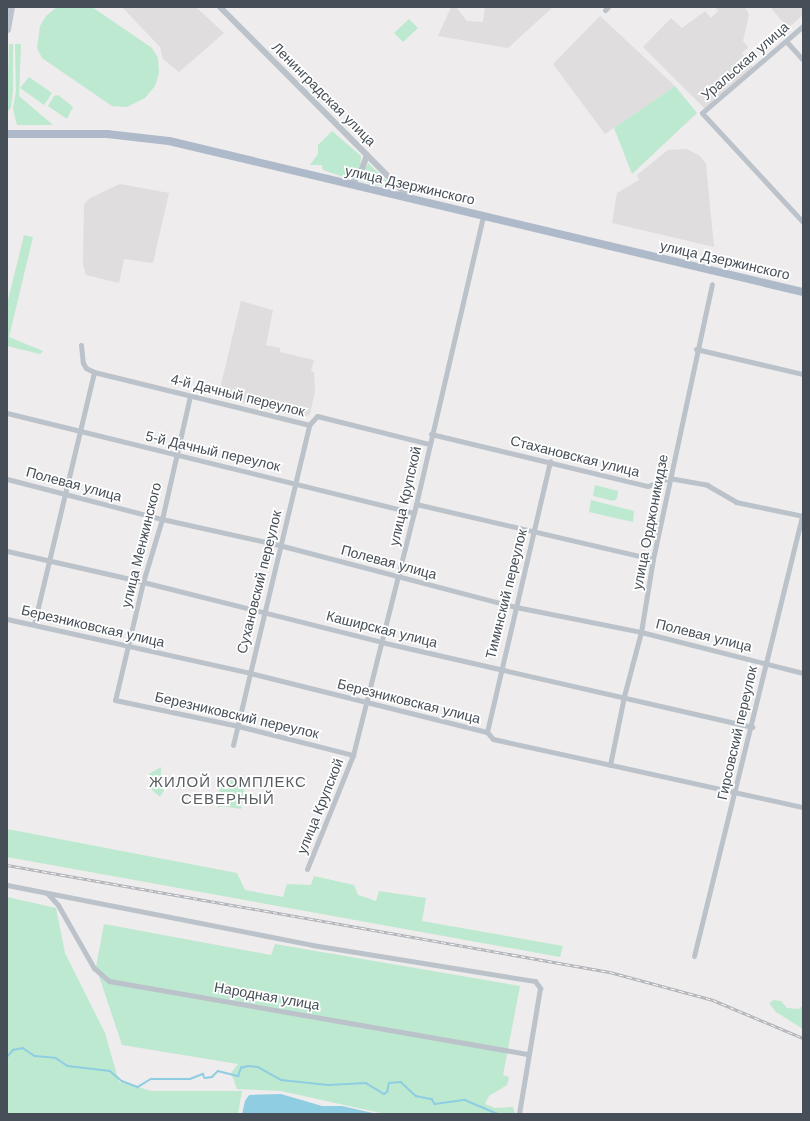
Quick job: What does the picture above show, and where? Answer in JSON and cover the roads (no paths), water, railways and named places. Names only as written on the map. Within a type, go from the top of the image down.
[{"type":"main road","points":[[7,29],[11,7]]},
{"type":"main road","name":"улица Дзержинского","points":[[7,134],[107,134],[152,138],[803,292]]},
{"type":"street","name":"Ленинградская улица","points":[[220,7],[410,198]]},
{"type":"street","name":"Уральская улица","points":[[803,26],[702,113],[803,222]]},
{"type":"street","points":[[786,41],[803,60]]},
{"type":"street","points":[[350,185],[360,175],[366,155]]},
{"type":"street","name":"улица Крупской","points":[[307,869],[353,755],[414,513],[431,434],[483,216]]},
{"type":"street","name":"улица Орджоникидзе","points":[[610,765],[624,696],[641,632],[653,559],[696,349],[712,284]]},
{"type":"street","points":[[34,624],[63,494],[94,372],[86,368],[83,363],[81,345]]},
{"type":"street","points":[[696,349],[803,374]]},
{"type":"street","name":"4-й Дачный переулок","points":[[94,372],[309,425],[317,416],[429,444]]},
{"type":"street","name":"улица Менжинского","points":[[115,700],[129,647],[143,582],[162,519],[190,396]]},
{"type":"street","name":"5-й Дачный переулок","points":[[7,413],[414,513]]},
{"type":"street","name":"Сухановский переулок","points":[[233,745],[279,545],[296,483],[309,425]]},
{"type":"street","name":"Стахановская улица","points":[[431,434],[550,461],[648,486],[670,478]]},
{"type":"street","name":"Тиминский переулок","points":[[487,732],[500,669],[550,461]]},
{"type":"street","points":[[670,478],[707,485],[736,502],[802,516]]},
{"type":"street","name":"Полевая улица","points":[[7,479],[162,519],[279,545],[516,607],[641,632],[803,673]]},
{"type":"street","points":[[416,504],[534,530],[653,559]]},
{"type":"street","name":"Гирсовский переулок","points":[[694,956],[736,793],[802,516]]},
{"type":"street","name":"Каширская улица","points":[[7,552],[264,611],[382,642],[752,726]]},
{"type":"street","name":"Березниковская улица","points":[[7,619],[34,624],[366,702],[487,732],[493,739],[803,807]]},
{"type":"street","name":"Березниковский переулок","points":[[115,700],[238,726],[353,755]]},
{"type":"street","points":[[7,885],[312,945],[535,981],[540,988],[518,1114]]},
{"type":"street","name":"Народная улица","points":[[47,893],[58,905],[94,968],[109,981],[529,1054]]},
{"type":"water","points":[[281,1094],[322,1106],[342,1106],[377,1114],[242,1114],[245,1101],[249,1095]]},
{"type":"waterway","points":[[7,1057],[13,1050],[23,1048],[35,1056],[56,1058],[68,1066],[110,1071],[122,1081],[138,1087],[151,1079],[190,1079],[203,1074],[205,1078],[212,1077],[218,1071],[238,1076],[241,1068],[248,1066],[258,1067],[281,1080],[328,1085],[366,1083],[384,1094],[387,1092],[389,1083],[401,1082],[416,1096],[432,1099],[435,1104],[465,1100],[498,1114]]},
{"type":"railway","points":[[7,865],[610,972],[713,1000],[803,1038]]},
{"type":"district","name":"ЖИЛОЙ КОМПЛЕКС СЕВЕРНЫЙ","points":[[228,790]]}]
